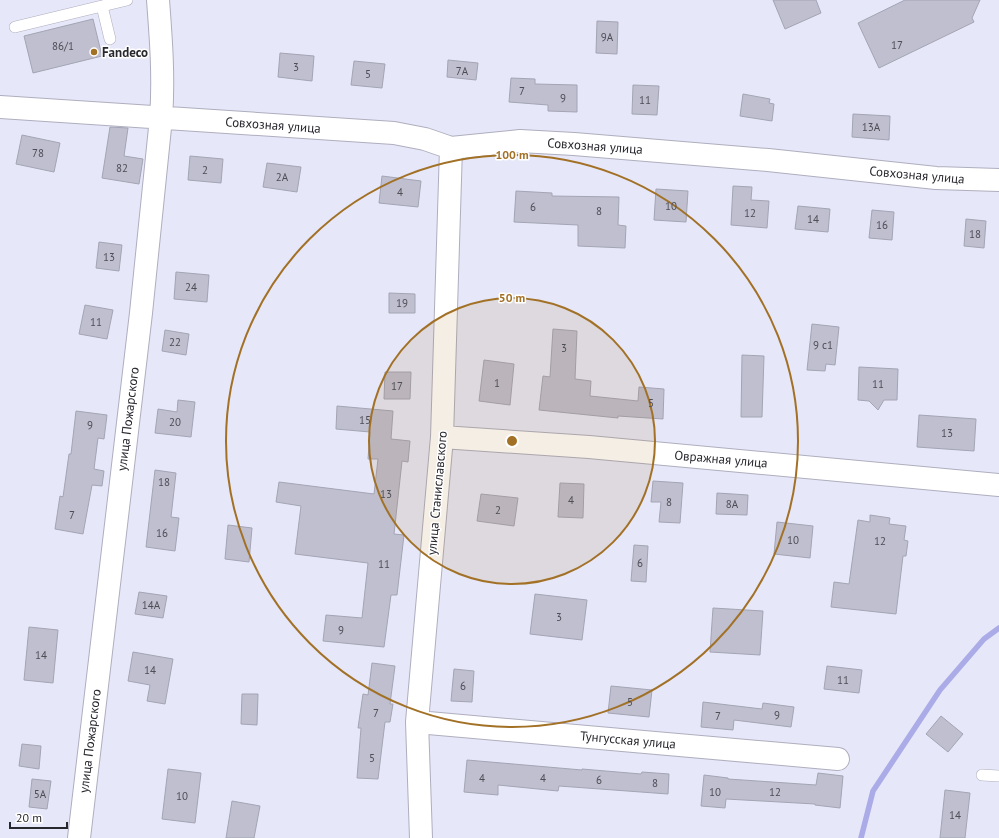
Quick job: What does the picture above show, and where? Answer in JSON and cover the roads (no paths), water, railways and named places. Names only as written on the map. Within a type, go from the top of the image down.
[{"type":"street","name":"улица Пожарского","points":[[78,838],[141,313],[163,94],[158,0]]},
{"type":"street","name":"Совхозная улица","points":[[0,108],[394,133],[425,139],[451,148],[520,141],[768,160],[936,178],[999,180]]},
{"type":"street","name":"улица Станиславского","points":[[421,838],[417,722],[442,437],[451,148]]},
{"type":"street","name":"Овражная улица","points":[[442,437],[589,447],[999,485]]},
{"type":"street","name":"Тунгусская улица","points":[[417,722],[838,759]]},
{"type":"lane","points":[[16,27],[127,0]]},
{"type":"lane","points":[[102,6],[110,39]]},
{"type":"lane","points":[[982,774],[999,776]]},
{"type":"waterway","points":[[861,838],[873,791],[940,690],[984,639],[999,628]]},
{"type":"place","name":"Fandeco","points":[[94,52]]}]
